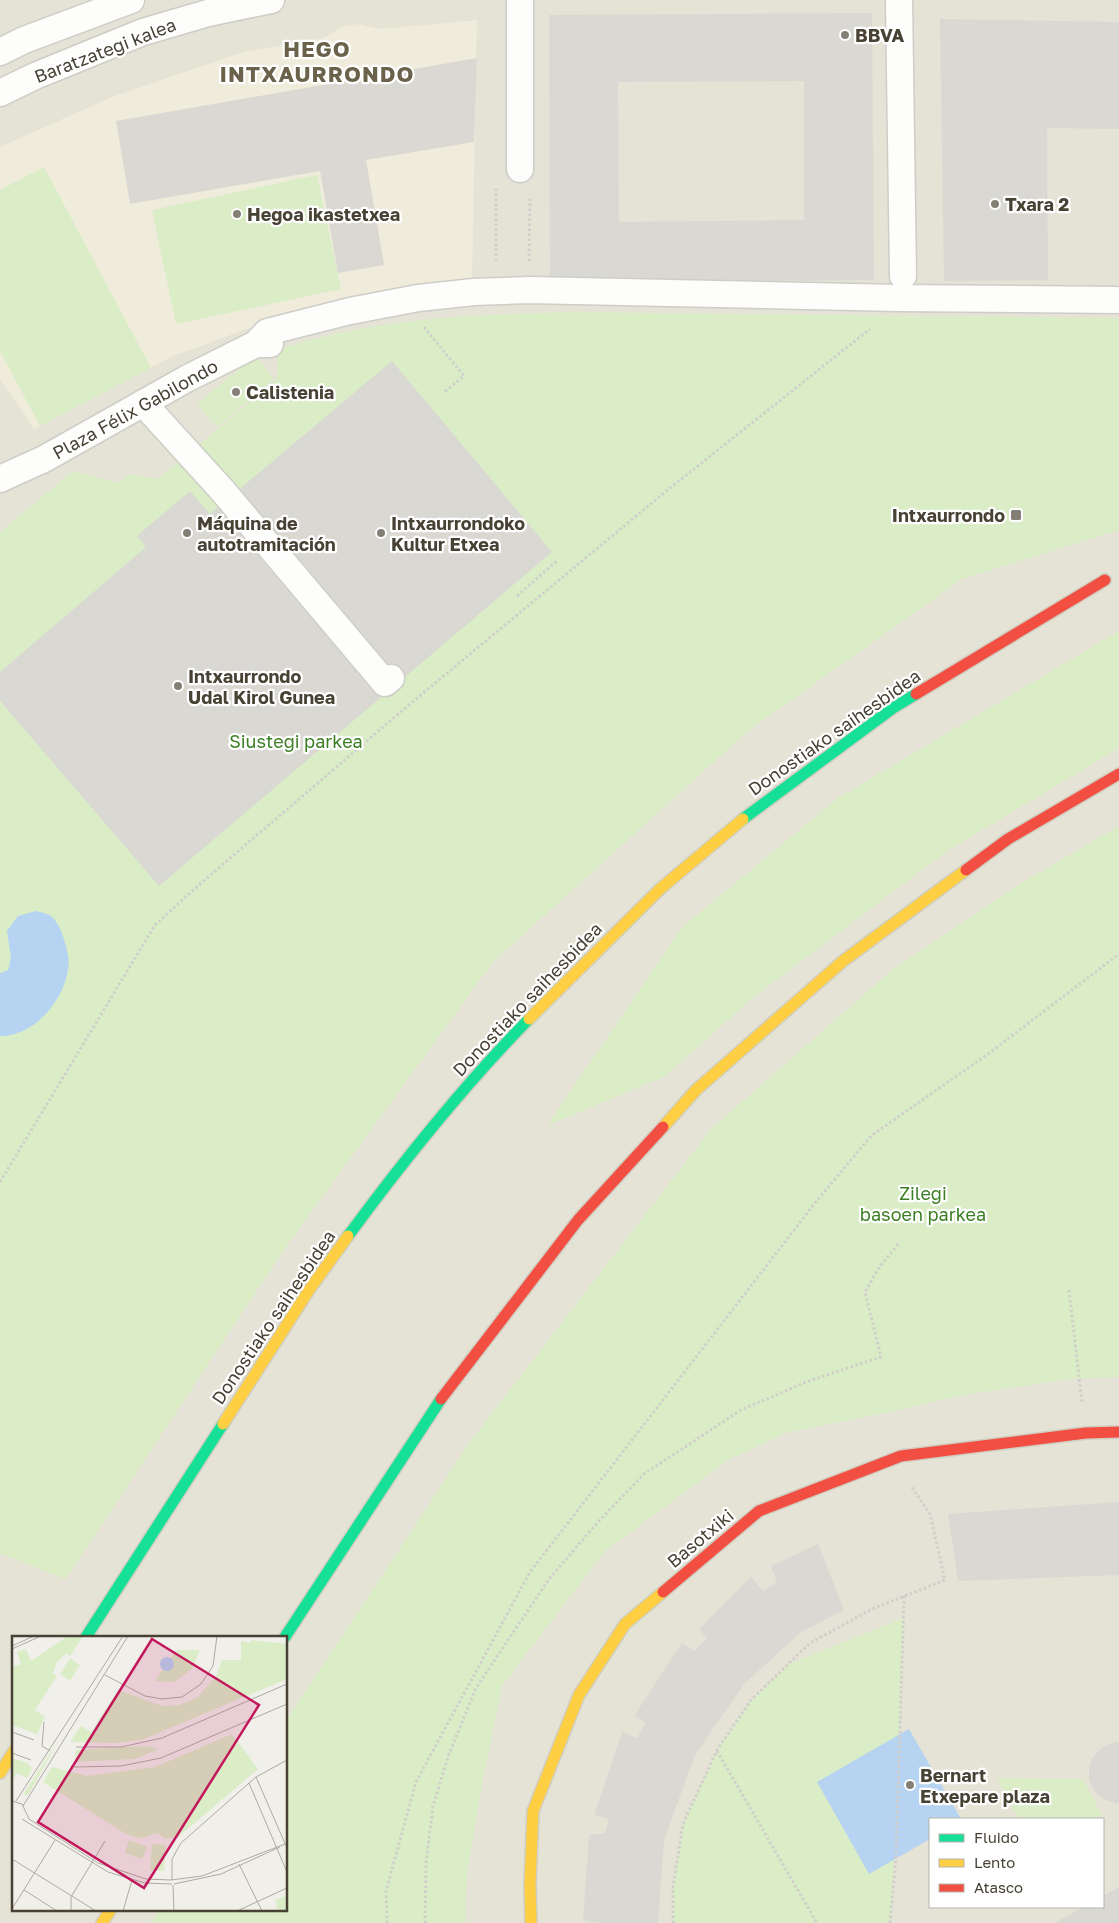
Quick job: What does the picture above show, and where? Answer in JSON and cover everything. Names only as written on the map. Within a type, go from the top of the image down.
[{"type":"main road","name":"Donostiako saihesbidea","points":[[87,1636],[309,1290],[386,1184],[488,1060],[660,889],[751,813],[893,708],[981,653],[1105,580]]},
{"type":"main road","points":[[286,1636],[434,1407],[578,1220],[696,1090],[843,961],[1008,839],[1119,774]]},
{"type":"main road","name":"Basotxiki","points":[[530,1923],[533,1811],[579,1695],[624,1624],[759,1511],[901,1456],[1086,1433],[1119,1432]]},
{"type":"main road","points":[[0,1772],[12,1754]]},
{"type":"main road","points":[[102,1923],[111,1910]]},
{"type":"street","points":[[0,52],[24,40],[131,0]]},
{"type":"street","points":[[35,76],[37,59],[127,22],[137,0]]},
{"type":"street","name":"Baratzategi kalea","points":[[0,93],[35,76],[143,32],[208,13],[271,0]]},
{"type":"street","points":[[520,0],[520,169]]},
{"type":"street","points":[[899,0],[901,287]]},
{"type":"street","name":"Plaza Félix Gabilondo","points":[[0,479],[44,458],[188,378],[263,344],[267,332],[350,311],[418,298],[474,292],[530,290],[901,287],[1119,300]]},
{"type":"street","points":[[143,403],[222,490],[385,683],[391,678]]},
{"type":"path","points":[[496,185],[496,263]]},
{"type":"path","points":[[529,263],[530,195]]},
{"type":"path","points":[[0,1182],[155,924],[395,717],[658,499],[897,307],[901,287]]},
{"type":"path","points":[[420,323],[464,376],[443,393]]},
{"type":"path","points":[[517,596],[558,560]]},
{"type":"path","points":[[387,1923],[386,1891],[416,1782],[530,1572],[815,1203],[871,1136],[988,1054],[1119,954]]},
{"type":"path","points":[[425,1923],[426,1863],[433,1806],[449,1754],[476,1688],[550,1579],[597,1523],[644,1474],[741,1410],[806,1382],[881,1357],[865,1292],[880,1266],[899,1244]]},
{"type":"path","points":[[1069,1290],[1086,1433]]},
{"type":"path","points":[[673,1923],[673,1886],[683,1824],[717,1750],[751,1700],[810,1644],[872,1609],[945,1580],[930,1514],[910,1484],[901,1456]]},
{"type":"path","points":[[890,1923],[896,1858],[904,1596]]},
{"type":"path","points":[[717,1750],[817,1923]]},
{"type":"shaded area","points":[[0,0],[1119,0],[1119,1923],[0,1923]]},
{"type":"shaded area","name":"Hegoa ikastetxea","points":[[477,20],[472,281],[263,323],[171,357],[34,429],[0,379],[0,147],[112,97],[243,52],[324,38],[342,27],[357,24],[380,29]]},
{"type":"green space","points":[[44,167],[151,368],[40,426],[0,351],[0,190]]},
{"type":"green space","points":[[317,175],[341,289],[176,324],[152,210]]},
{"type":"green space","name":"Siustegi parkea","points":[[568,312],[1119,318],[1119,530],[962,579],[748,731],[493,962],[288,1244],[65,1579],[0,1553],[0,532],[73,471],[119,483],[130,474],[158,479],[277,379],[278,349],[337,334],[418,320]]},
{"type":"green space","name":"Calistenia","points":[[255,356],[274,379],[217,427],[197,404]]},
{"type":"green space","points":[[1119,631],[1119,748],[947,851],[755,996],[664,1077],[548,1125],[681,928],[838,798]]},
{"type":"green space","name":"Zilegi basoen parkea","points":[[1119,826],[1119,1377],[1070,1379],[964,1395],[786,1433],[728,1460],[604,1552],[502,1686],[482,1784],[467,1873],[465,1923],[151,1923],[159,1910],[288,1910],[288,1717],[473,1438],[712,1128],[891,971],[1018,885]]},
{"type":"green space","points":[[904,1618],[891,1923],[673,1923],[673,1887],[683,1824],[717,1750],[751,1700],[789,1664]]},
{"type":"green space","points":[[997,1778],[1083,1779],[1102,1815],[1096,1818],[1018,1818]]},
{"type":"water","points":[[36,911],[51,916],[62,933],[69,966],[65,981],[53,1005],[35,1024],[12,1035],[0,1036],[0,973],[8,970],[11,958],[7,931],[18,916]]},
{"type":"water","points":[[909,1729],[960,1818],[929,1818],[929,1840],[869,1874],[817,1782]]},
{"type":"building","points":[[872,13],[874,280],[550,282],[549,15]],"holes":[[[804,81],[804,220],[619,222],[618,82]]]},
{"type":"building","name":"Txara 2","points":[[940,19],[1119,22],[1119,129],[1047,128],[1048,280],[944,281]]},
{"type":"building","points":[[477,58],[474,142],[366,160],[384,265],[338,273],[320,171],[130,204],[116,121]]},
{"type":"building","points":[[392,361],[552,552],[159,886],[0,701],[0,672],[146,547],[137,536],[190,491],[210,514]]},
{"type":"building","points":[[1119,1502],[1119,1575],[958,1581],[948,1514]]},
{"type":"building","points":[[818,1544],[844,1610],[801,1632],[744,1684],[695,1755],[664,1840],[658,1923],[600,1923],[583,1920],[589,1835],[605,1833],[609,1819],[594,1815],[622,1732],[637,1738],[646,1722],[634,1716],[682,1643],[695,1651],[707,1638],[699,1629],[751,1577],[763,1591],[777,1582],[771,1566]]},
{"type":"building","points":[[1119,1743],[1119,1803],[1106,1800],[1098,1795],[1092,1787],[1089,1778],[1089,1768],[1092,1759],[1098,1751],[1106,1745]]},
{"type":"building","points":[[1119,1887],[1119,1923],[1055,1923],[1081,1908],[1104,1908],[1104,1895]]},
{"type":"traffic: fast","points":[[743,819],[893,708],[916,694]]},
{"type":"traffic: fast","points":[[348,1236],[435,1124],[481,1070],[529,1019]]},
{"type":"traffic: fast","points":[[286,1636],[441,1399]]},
{"type":"traffic: fast","points":[[87,1636],[223,1424]]},
{"type":"traffic: slow","points":[[529,1019],[660,889],[743,819]]},
{"type":"traffic: slow","points":[[663,1127],[696,1090],[843,961],[966,870]]},
{"type":"traffic: slow","points":[[223,1424],[309,1290],[348,1236]]},
{"type":"traffic: slow","points":[[531,1923],[530,1884],[533,1811],[579,1695],[625,1624],[663,1592]]},
{"type":"traffic: slow","points":[[0,1773],[12,1754]]},
{"type":"traffic: slow","points":[[102,1923],[110,1910]]},
{"type":"traffic: jam","points":[[916,694],[1105,580]]},
{"type":"traffic: jam","points":[[966,870],[1008,839],[1119,774]]},
{"type":"traffic: jam","points":[[441,1399],[578,1220],[663,1127]]},
{"type":"traffic: jam","points":[[663,1592],[759,1511],[901,1456],[1086,1433],[1119,1432]]},
{"type":"place","name":"BBVA","points":[[845,35]]},
{"type":"place","name":"Txara 2","points":[[995,204]]},
{"type":"place","name":"Hegoa ikastetxea","points":[[237,214]]},
{"type":"place","name":"Calistenia","points":[[236,392]]},
{"type":"place","name":"Intxaurrondo","points":[[1016,515]]},
{"type":"place","name":"Máquina de autotramitación","points":[[187,533]]},
{"type":"place","name":"Intxaurrondoko Kultur Etxea","points":[[381,533]]},
{"type":"place","name":"Intxaurrondo Udal Kirol Gunea","points":[[178,686]]},
{"type":"place","name":"Bernart Etxepare plaza","points":[[910,1785]]},
{"type":"district","name":"HEGO INTXAURRONDO","points":[[317,60]]}]
